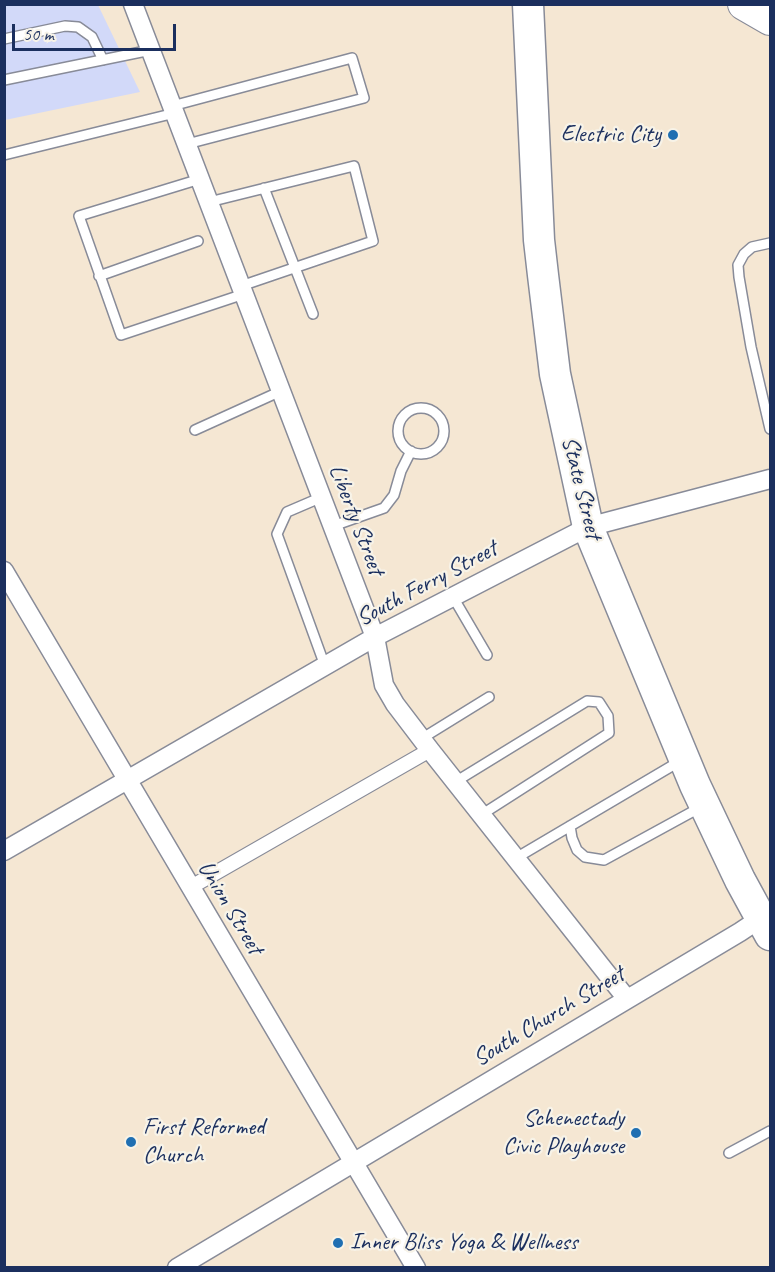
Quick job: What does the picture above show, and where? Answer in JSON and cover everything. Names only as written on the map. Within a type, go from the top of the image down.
[{"type":"highway","points":[[744,4],[771,19]]},
{"type":"main road","name":"State Street","points":[[528,4],[539,240],[543,275],[555,374],[588,526],[704,805],[740,880],[767,923]]},
{"type":"street","name":"Liberty Street","points":[[133,4],[375,638],[384,685],[395,704],[425,744],[627,999]]},
{"type":"street","name":"South Ferry Street","points":[[4,851],[375,638],[588,526],[771,479]]},
{"type":"street","name":"Union Street","points":[[4,571],[416,1268]]},
{"type":"street","points":[[191,887],[425,744]]},
{"type":"street","name":"South Church Street","points":[[177,1268],[627,999],[767,923]]},
{"type":"lane","points":[[4,39],[65,26],[78,27],[92,37],[104,60]]},
{"type":"lane","points":[[4,80],[151,50]]},
{"type":"lane","points":[[4,155],[174,110],[352,58],[364,98],[186,144]]},
{"type":"lane","points":[[200,179],[79,216],[121,335],[242,290],[295,266],[373,241],[354,166],[209,201]]},
{"type":"lane","points":[[264,188],[313,314]]},
{"type":"lane","points":[[99,276],[198,242]]},
{"type":"lane","points":[[771,243],[752,247],[744,254],[738,266],[751,347],[771,429]]},
{"type":"lane","points":[[195,430],[281,391]]},
{"type":"lane","points":[[414,409],[429,410],[436,414],[443,426],[442,440],[432,451],[425,453],[411,451],[400,440],[399,425],[402,418],[414,409]]},
{"type":"lane","points":[[333,526],[384,508],[394,495],[401,471],[411,451]]},
{"type":"lane","points":[[322,497],[287,512],[277,534],[325,666]]},
{"type":"lane","points":[[453,597],[487,655]]},
{"type":"lane","points":[[425,744],[489,697]]},
{"type":"lane","points":[[455,782],[587,701],[599,702],[608,716],[609,733],[482,815]]},
{"type":"lane","points":[[516,858],[684,759]]},
{"type":"lane","points":[[570,826],[572,838],[578,850],[585,857],[604,860],[704,805]]},
{"type":"lane","points":[[729,1153],[771,1131]]},
{"type":"shaded area","points":[[5,5],[98,5],[140,92],[5,120]]},
{"type":"place","name":"Electric City","points":[[673,135]]},
{"type":"place","name":"Schenectady Civic Playhouse","points":[[636,1133]]},
{"type":"place","name":"First Reformed Church","points":[[131,1142]]},
{"type":"place","name":"Inner Bliss Yoga & Wellness","points":[[338,1243]]}]
